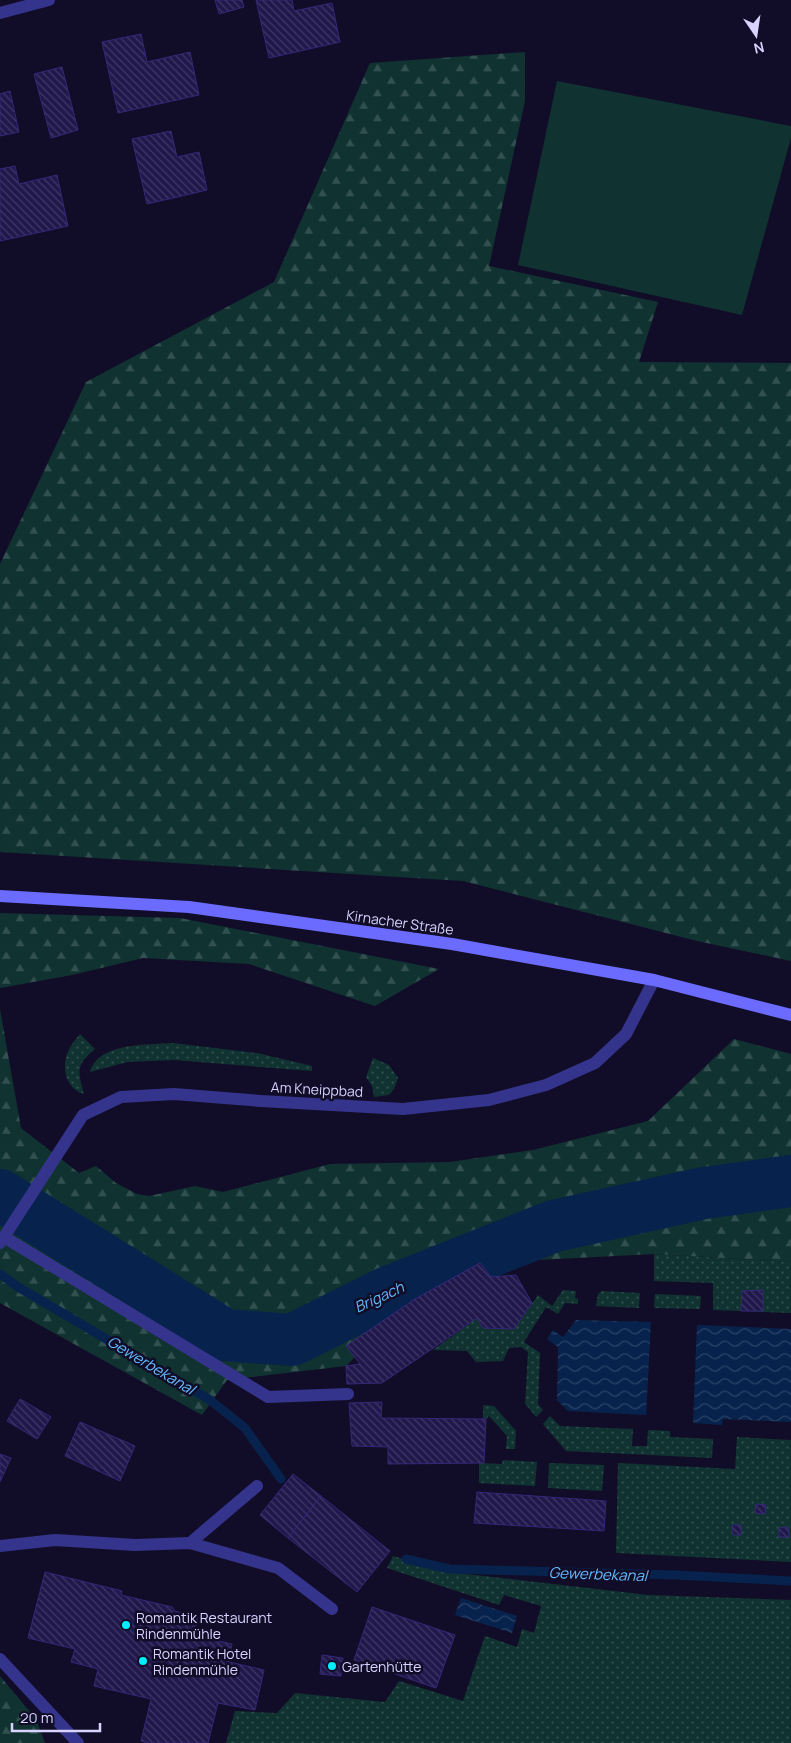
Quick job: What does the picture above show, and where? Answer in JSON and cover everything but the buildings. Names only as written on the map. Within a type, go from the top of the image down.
[{"type":"main road","name":"Kirnacher Straße","points":[[0,896],[188,907],[452,944],[654,980],[791,1015]]},
{"type":"street","points":[[0,13],[49,0]]},
{"type":"street","name":"Am Kneippbad","points":[[2,1240],[83,1115],[121,1097],[174,1094],[261,1102],[402,1109],[489,1100],[546,1085],[595,1063],[626,1034],[654,980]]},
{"type":"street","points":[[2,1240],[268,1396],[348,1394]]},
{"type":"street","points":[[190,1543],[257,1486]]},
{"type":"street","points":[[0,1546],[55,1540],[135,1545],[190,1543],[278,1568],[332,1609]]},
{"type":"street","points":[[0,1659],[78,1743]]},
{"type":"green space","points":[[525,52],[525,101],[489,266],[658,302],[639,362],[791,363],[791,961],[697,941],[463,881],[0,852],[0,564],[86,382],[274,282],[370,63]]},
{"type":"green space","points":[[557,81],[791,126],[791,138],[742,315],[518,265]]},
{"type":"green space","points":[[0,913],[180,918],[439,969],[375,1006],[249,964],[143,958],[72,975],[0,988]]},
{"type":"green space","points":[[0,1009],[21,1128],[79,1173],[96,1166],[116,1183],[137,1194],[149,1196],[195,1186],[223,1192],[330,1164],[450,1162],[533,1150],[648,1121],[734,1039],[791,1054],[791,1262],[654,1254],[480,1263],[415,1299],[347,1346],[355,1357],[346,1366],[227,1380],[202,1415],[0,1303]]},
{"type":"green space","points":[[80,1034],[95,1049],[81,1064],[80,1079],[84,1094],[74,1089],[68,1080],[65,1069],[68,1051]]},
{"type":"green space","points":[[173,1043],[257,1053],[312,1066],[312,1071],[174,1060],[127,1062],[90,1072],[95,1062],[113,1050],[138,1045]]},
{"type":"green space","points":[[373,1058],[389,1065],[398,1078],[394,1089],[389,1095],[374,1097],[372,1086],[366,1077]]},
{"type":"green space","points":[[654,1254],[791,1262],[791,1313],[713,1310],[713,1283],[654,1281]]},
{"type":"green space","points":[[563,1290],[576,1291],[575,1298],[578,1299],[578,1304],[565,1303],[558,1314],[546,1307],[524,1342],[540,1353],[538,1404],[543,1410],[536,1417],[525,1404],[528,1352],[521,1347],[509,1348],[503,1361],[476,1362],[467,1351],[433,1350],[477,1318],[483,1328],[514,1329],[538,1295],[552,1306]]},
{"type":"green space","points":[[602,1291],[640,1293],[639,1308],[596,1306],[598,1294]]},
{"type":"green space","points":[[655,1294],[701,1296],[700,1309],[654,1308]]},
{"type":"green space","points":[[483,1405],[494,1406],[516,1431],[515,1449],[506,1449],[507,1436],[489,1416],[483,1419]]},
{"type":"green space","points":[[550,1416],[560,1426],[633,1429],[632,1446],[647,1446],[648,1430],[670,1431],[670,1437],[713,1439],[712,1458],[566,1451],[543,1424]]},
{"type":"green space","points":[[737,1437],[791,1440],[791,1562],[616,1553],[618,1463],[735,1469]]},
{"type":"green space","points":[[503,1460],[537,1462],[535,1486],[479,1483],[479,1463],[502,1464]]},
{"type":"green space","points":[[549,1463],[604,1465],[602,1491],[548,1488]]},
{"type":"green space","points":[[393,1556],[449,1572],[648,1595],[791,1600],[791,1743],[226,1743],[235,1711],[277,1713],[295,1693],[385,1702],[399,1681],[463,1701],[485,1636],[517,1647],[522,1629],[534,1633],[541,1606],[504,1595],[499,1605],[387,1568]]},
{"type":"green space","points":[[0,1676],[36,1719],[45,1743],[0,1743]]},
{"type":"water","points":[[576,1320],[651,1322],[646,1415],[568,1411],[557,1400],[558,1347],[547,1339],[553,1330],[563,1337]]},
{"type":"water","points":[[697,1325],[791,1329],[791,1422],[723,1419],[722,1425],[693,1423]]},
{"type":"water","points":[[461,1598],[517,1616],[512,1633],[455,1615]]},
{"type":"waterway","name":"Brigach","points":[[0,1195],[225,1335],[292,1340],[386,1293],[554,1226],[704,1193],[791,1181]]},
{"type":"waterway","name":"Gewerbekanal","points":[[0,1274],[18,1287],[210,1400],[245,1428],[281,1479]]},
{"type":"waterway","name":"Gewerbekanal","points":[[406,1559],[449,1569],[676,1575],[791,1581]]},
{"type":"place","name":"Romantik Restaurant Rindenmühle","points":[[126,1625]]},
{"type":"place","name":"Romantik Hotel Rindenmühle","points":[[143,1661]]},
{"type":"place","name":"Gartenhütte","points":[[332,1666]]}]
